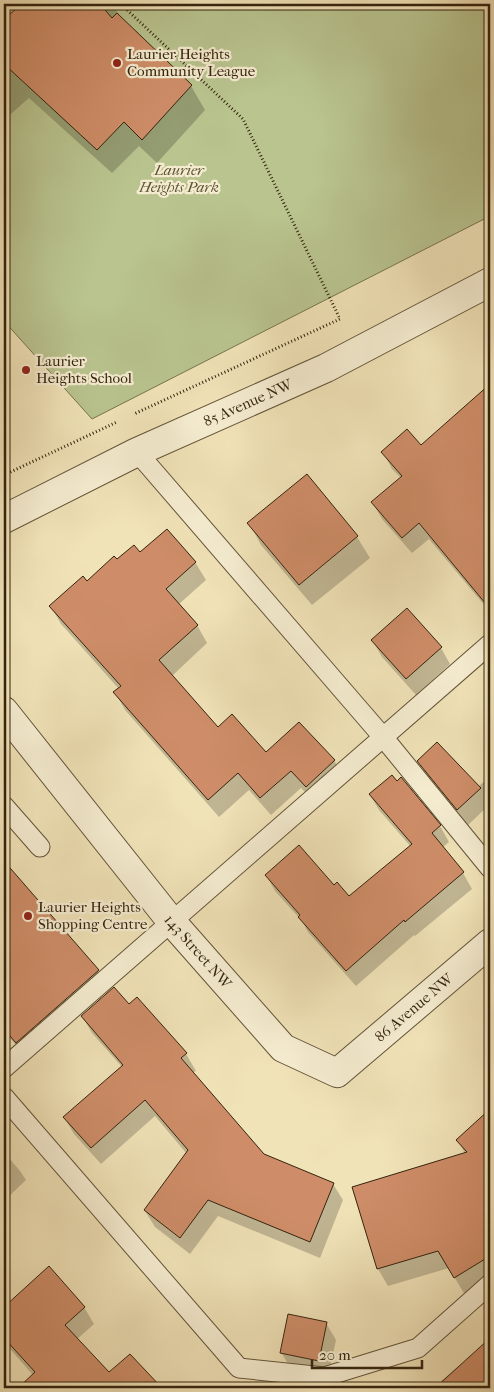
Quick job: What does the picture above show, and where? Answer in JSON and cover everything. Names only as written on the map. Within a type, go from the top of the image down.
[{"type":"street","name":"85 Avenue NW","points":[[4,519],[137,452],[326,368],[490,282]]},
{"type":"street","name":"143 Street NW","points":[[4,711],[171,921],[283,1048],[337,1073]]},
{"type":"street","name":"86 Avenue NW","points":[[337,1073],[490,943]]},
{"type":"lane","points":[[137,452],[382,738],[490,868]]},
{"type":"lane","points":[[4,1068],[490,644]]},
{"type":"lane","points":[[4,806],[40,847]]},
{"type":"lane","points":[[4,1097],[239,1368],[324,1377],[418,1348],[490,1284]]},
{"type":"path","points":[[125,4],[125,8],[243,119],[340,319],[128,417]]},
{"type":"path","points":[[4,475],[119,421]]},
{"type":"green space","name":"Laurier Heights Park","points":[[4,4],[490,4],[490,216],[92,419],[4,321]]},
{"type":"building","name":"Laurier Heights Community League","points":[[22,4],[100,4],[112,18],[117,13],[192,85],[142,140],[124,122],[97,150],[4,64],[4,19]]},
{"type":"building","points":[[490,384],[490,609],[419,523],[402,538],[371,502],[402,476],[381,452],[407,429],[421,445]]},
{"type":"building","points":[[307,474],[358,536],[299,585],[247,523]]},
{"type":"building","points":[[167,529],[196,562],[166,589],[198,625],[159,660],[218,727],[232,714],[266,752],[299,722],[335,760],[306,787],[291,771],[260,798],[238,773],[208,800],[113,692],[121,686],[49,606],[83,576],[87,581],[114,556],[117,559],[134,545],[140,552]]},
{"type":"building","points":[[407,608],[442,647],[406,679],[371,640]]},
{"type":"building","points":[[437,742],[481,788],[457,810],[417,761]]},
{"type":"building","points":[[392,775],[397,781],[401,777],[441,825],[432,833],[464,872],[405,922],[404,920],[346,971],[298,917],[300,915],[265,875],[299,845],[334,885],[337,882],[349,896],[412,844],[369,794]]},
{"type":"building","name":"Laurier Heights Shopping Centre","points":[[4,861],[99,970],[16,1043],[4,1029]]},
{"type":"building","points":[[114,987],[129,1004],[137,997],[187,1053],[181,1058],[264,1154],[334,1183],[310,1242],[208,1200],[180,1238],[144,1210],[188,1150],[145,1100],[91,1148],[63,1117],[123,1065],[81,1016]]},
{"type":"building","points":[[490,1109],[490,1256],[454,1278],[438,1251],[377,1269],[352,1187],[467,1152],[456,1140]]},
{"type":"building","points":[[49,1266],[85,1307],[65,1325],[109,1372],[130,1354],[162,1388],[18,1388],[35,1372],[4,1338],[4,1307]]},
{"type":"building","points":[[288,1314],[327,1322],[319,1361],[280,1353]]},
{"type":"building","points":[[490,1338],[490,1388],[435,1388]]},
{"type":"place","name":"Laurier Heights Community League","points":[[117,63]]},
{"type":"place","name":"Laurier Heights School","points":[[26,370]]},
{"type":"place","name":"Laurier Heights Shopping Centre","points":[[28,916]]}]
